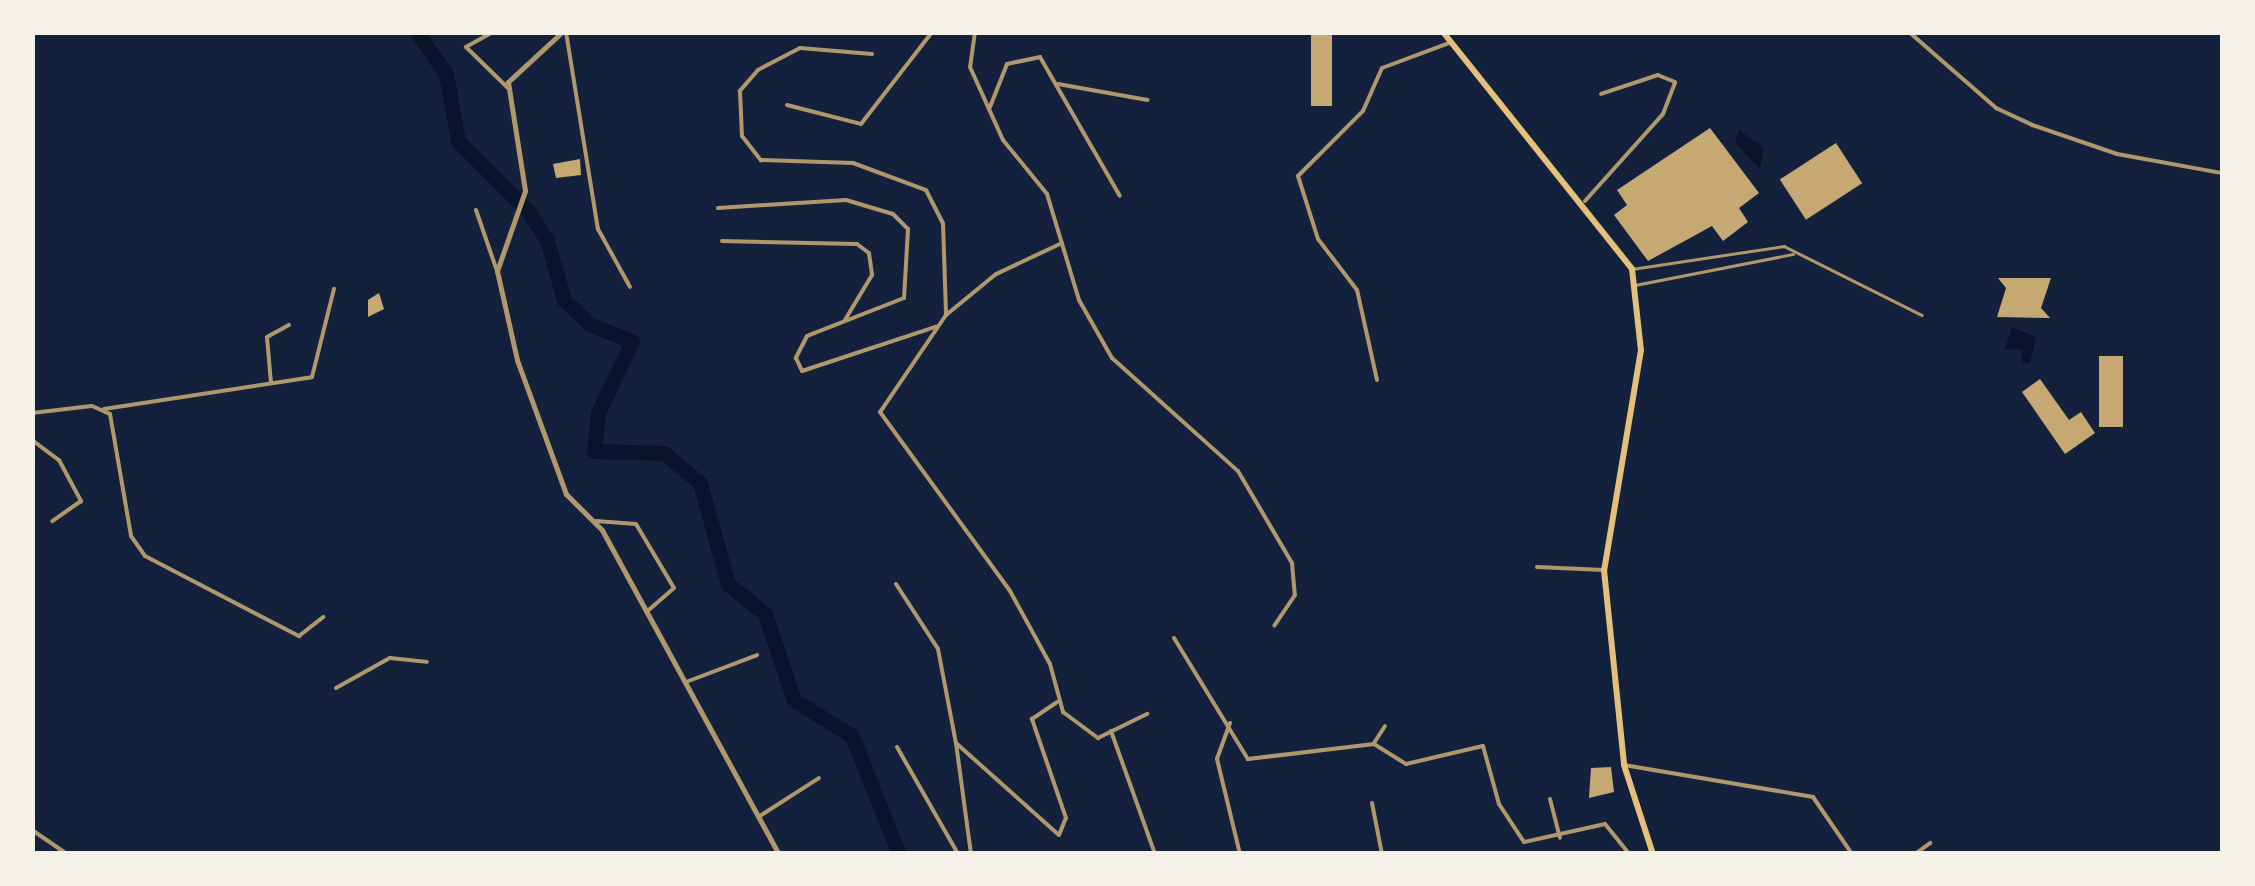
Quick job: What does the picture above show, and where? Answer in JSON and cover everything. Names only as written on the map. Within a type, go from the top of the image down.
[{"type":"main road","points":[[1442,32],[1584,201],[1632,268],[1641,350],[1604,570],[1624,765],[1654,854]]},
{"type":"street","points":[[493,32],[466,47],[508,88],[524,191],[522,214],[496,271]]},
{"type":"street","points":[[508,88],[564,32]]},
{"type":"street","points":[[564,32],[598,229],[630,287]]},
{"type":"street","points":[[787,105],[861,124],[932,32]]},
{"type":"street","points":[[1909,32],[1996,108],[2032,125],[2128,157],[2222,174]]},
{"type":"street","points":[[973,33],[970,68],[990,110],[1047,194],[1079,300],[1132,384],[1222,453],[1256,496],[1297,575],[1288,613],[1274,626]]},
{"type":"street","points":[[1377,380],[1357,290],[1318,239],[1298,176],[1363,111],[1382,68],[1451,42]]},
{"type":"street","points":[[872,54],[800,48],[758,70],[740,91],[742,136],[761,160],[864,165],[926,190],[942,223],[946,315]]},
{"type":"street","points":[[990,110],[1019,55],[1040,56],[1120,196]]},
{"type":"street","points":[[1584,201],[1663,114],[1675,82],[1658,74],[1601,94]]},
{"type":"street","points":[[1058,84],[1148,100]]},
{"type":"street","points":[[718,208],[846,200],[902,220],[911,240],[904,298],[807,336],[796,358],[802,371],[938,326]]},
{"type":"street","points":[[476,210],[550,461],[566,494],[596,521],[779,854]]},
{"type":"street","points":[[722,242],[857,244],[870,252],[872,276],[845,320]]},
{"type":"street","points":[[1062,242],[996,274],[946,315],[883,421],[1010,591],[1050,664],[1057,702],[1088,736],[1112,731],[1147,714]]},
{"type":"street","points":[[32,413],[104,409],[272,383],[317,372],[317,330],[334,289]]},
{"type":"street","points":[[272,383],[268,337],[289,324]]},
{"type":"street","points":[[104,409],[139,552],[299,636],[323,617]]},
{"type":"street","points":[[32,440],[58,460],[81,501],[52,521]]},
{"type":"street","points":[[596,521],[636,524],[674,588],[646,612]]},
{"type":"street","points":[[1537,568],[1604,570]]},
{"type":"street","points":[[896,584],[938,649],[971,854]]},
{"type":"street","points":[[1174,638],[1256,762],[1374,744],[1406,764],[1482,746],[1513,834],[1527,844],[1606,824],[1629,854]]},
{"type":"street","points":[[684,682],[757,655]]},
{"type":"street","points":[[336,688],[390,658],[427,662]]},
{"type":"street","points":[[956,743],[1039,823],[1063,834],[1066,818],[1032,718],[1057,702]]},
{"type":"street","points":[[1230,723],[1217,759],[1240,854]]},
{"type":"street","points":[[1374,744],[1384,726]]},
{"type":"street","points":[[1112,731],[1154,854]]},
{"type":"street","points":[[897,747],[958,854]]},
{"type":"street","points":[[1624,765],[1813,797],[1852,854]]},
{"type":"street","points":[[758,817],[819,778]]},
{"type":"street","points":[[1550,798],[1560,838]]},
{"type":"street","points":[[1372,802],[1382,854]]},
{"type":"street","points":[[32,830],[67,854]]},
{"type":"street","points":[[1915,854],[1930,843]]},
{"type":"lane","points":[[1632,268],[1774,246],[1922,315]]},
{"type":"lane","points":[[1636,285],[1794,253]]},
{"type":"water","points":[[1739,130],[1764,149],[1760,169],[1735,143]]},
{"type":"water","points":[[2012,327],[2036,337],[2030,363],[2021,363],[2022,350],[2005,349]]},
{"type":"building","points":[[1311,32],[1332,32],[1332,106],[1311,106]]},
{"type":"building","points":[[1710,128],[1759,193],[1739,208],[1748,222],[1723,241],[1712,226],[1648,261],[1614,215],[1627,205],[1617,190]]},
{"type":"building","points":[[1836,143],[1862,183],[1806,220],[1780,179]]},
{"type":"building","points":[[580,159],[581,175],[556,178],[553,164]]},
{"type":"building","points":[[1998,278],[2051,278],[2041,308],[2050,318],[1997,317],[2006,288]]},
{"type":"building","points":[[379,293],[384,309],[368,317],[368,300]]},
{"type":"building","points":[[2099,356],[2123,356],[2123,427],[2099,427]]},
{"type":"building","points":[[2040,379],[2069,420],[2081,412],[2095,433],[2065,454],[2022,392]]},
{"type":"building","points":[[1611,767],[1614,792],[1589,798],[1591,768]]},
{"type":"waterway","points":[[417,32],[446,74],[458,141],[528,211],[547,240],[564,300],[591,325],[632,341],[598,413],[594,451],[664,453],[700,483],[728,584],[765,614],[794,700],[852,736],[899,854]]}]
